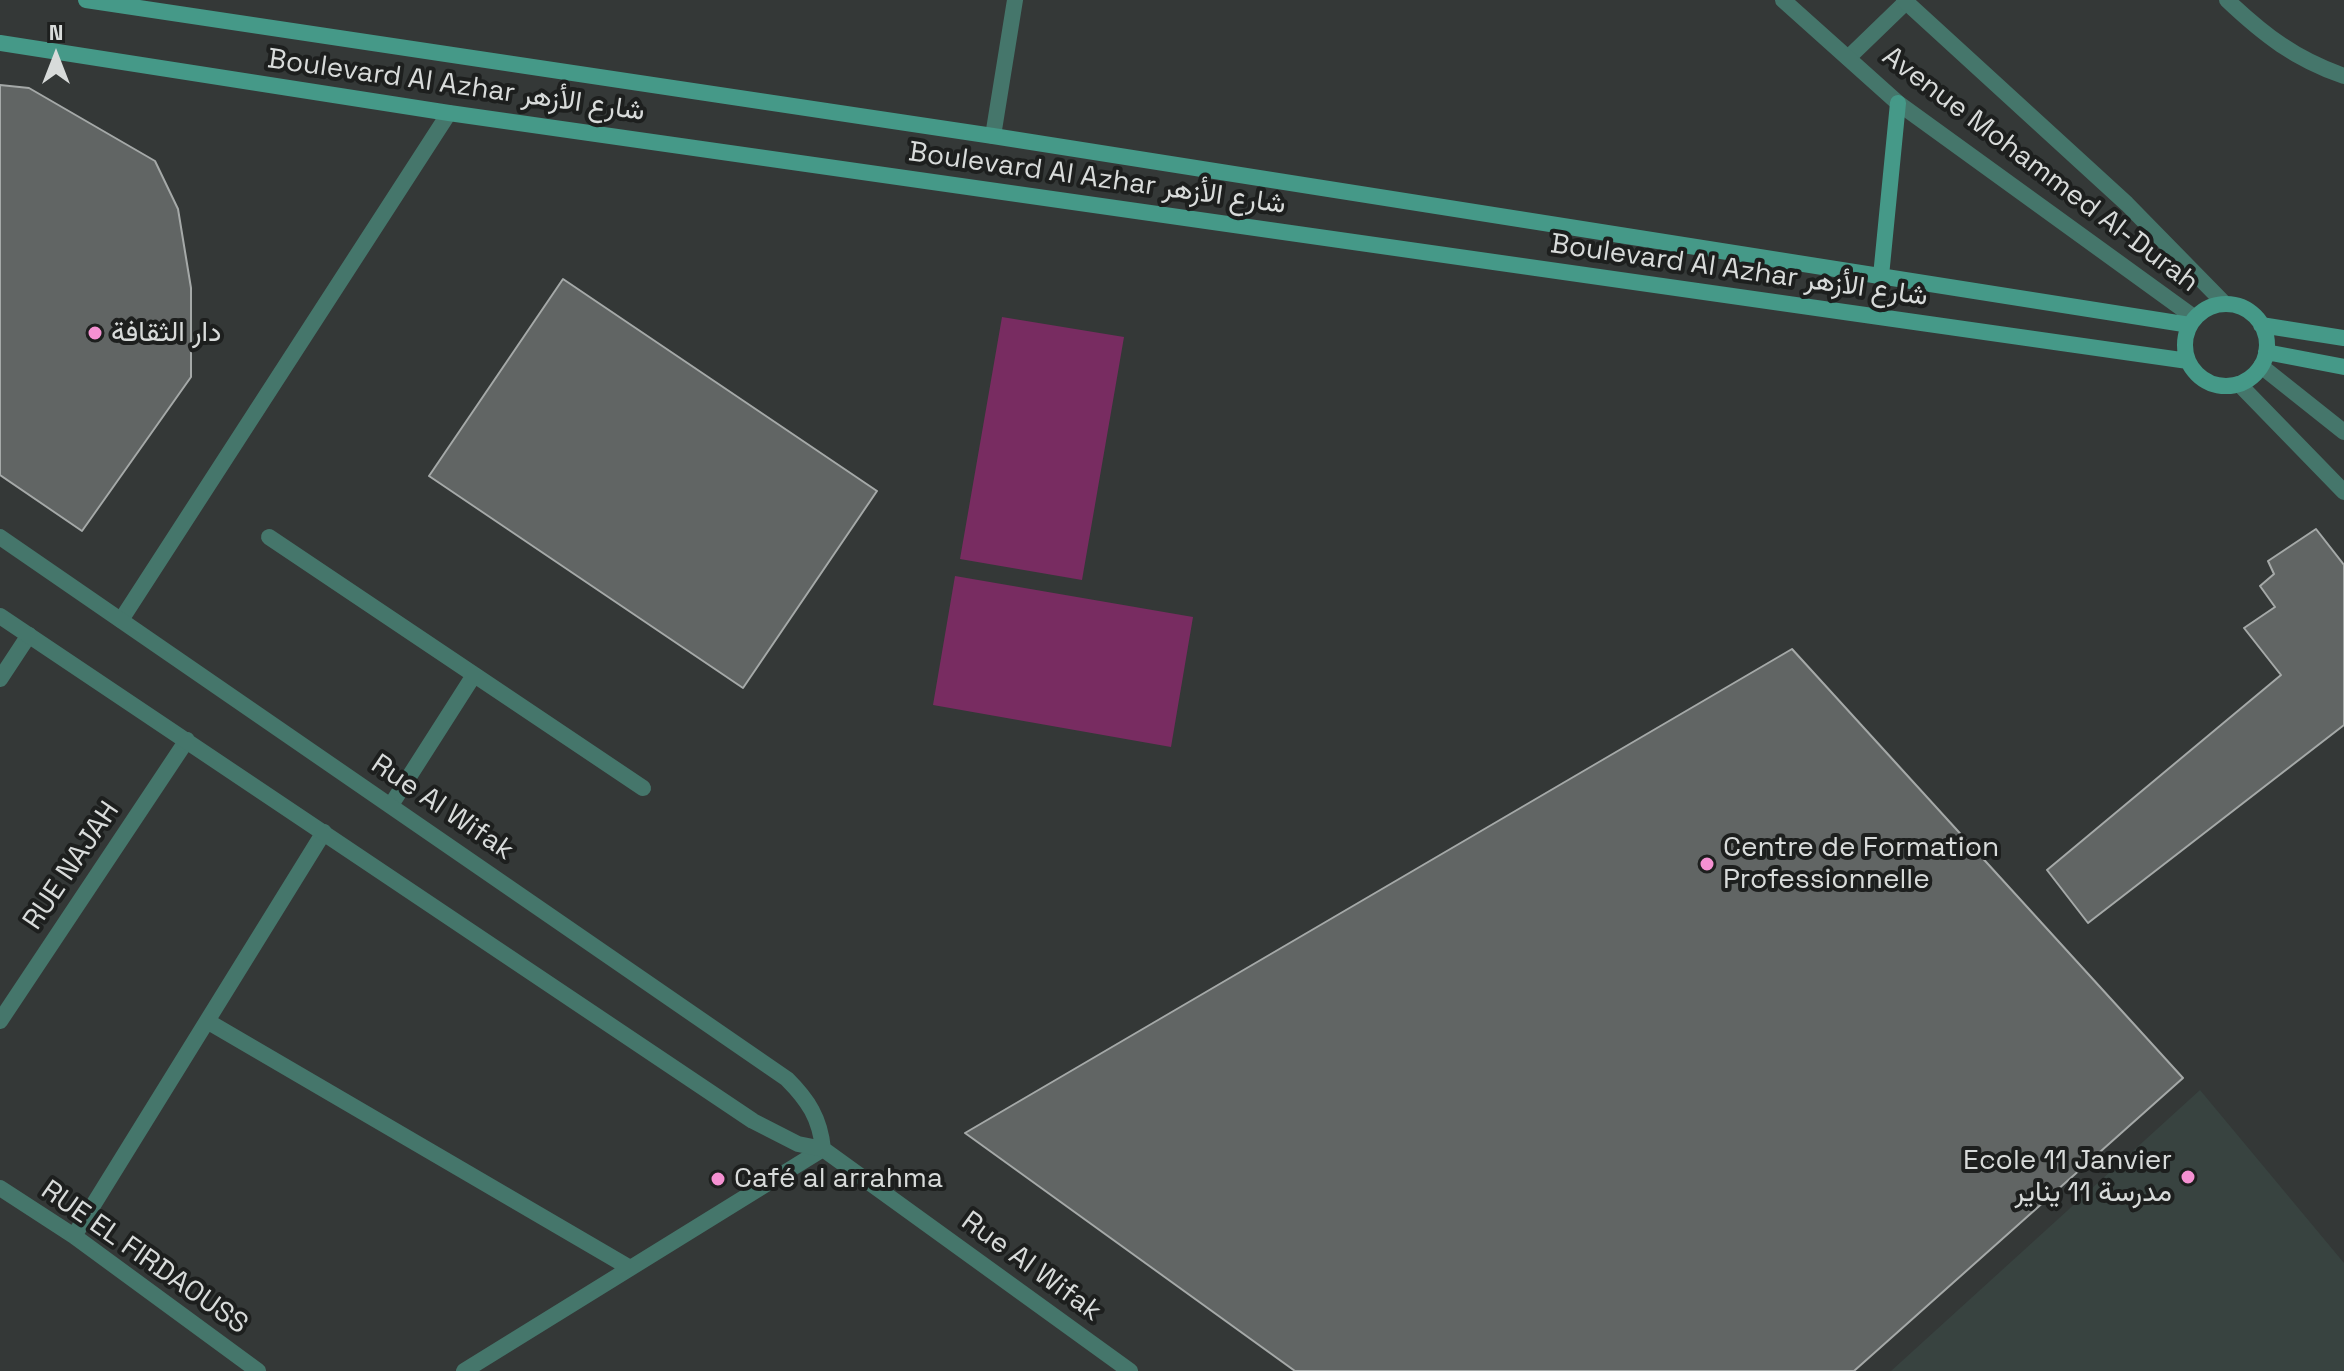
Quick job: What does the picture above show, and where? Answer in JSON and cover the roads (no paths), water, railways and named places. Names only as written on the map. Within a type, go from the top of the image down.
[{"type":"main road","name":"Boulevard Al Azhar شارع الأزهر","points":[[86,0],[2192,321]]},
{"type":"main road","name":"Boulevard Al Azhar شارع الأزهر","points":[[0,43],[449,113],[2188,361]]},
{"type":"main road","points":[[1881,276],[1898,103]]},
{"type":"main road","points":[[2225,304],[2252,314],[2261,325],[2267,343],[2264,359],[2248,379],[2239,384],[2215,385],[2195,371],[2185,349],[2192,321],[2204,311],[2225,304]]},
{"type":"main road","points":[[2261,325],[2344,338]]},
{"type":"main road","points":[[2264,359],[2344,367]]},
{"type":"street","points":[[993,136],[1015,0]]},
{"type":"street","name":"Avenue Mohammed Al-Durah","points":[[1783,0],[1898,103],[2192,321]]},
{"type":"street","points":[[2227,0],[2275,43],[2344,76]]},
{"type":"street","points":[[1848,58],[1906,1]]},
{"type":"street","name":"Avenue Mohammed Al-Durah","points":[[1906,1],[2127,204],[2225,304]]},
{"type":"street","points":[[121,620],[449,113]]},
{"type":"street","points":[[2264,359],[2344,432]]},
{"type":"street","points":[[2239,384],[2344,492]]},
{"type":"street","name":"Rue Al Wifak","points":[[0,537],[787,1079],[814,1111],[823,1149]]},
{"type":"street","points":[[269,537],[643,788]]},
{"type":"street","name":"Rue Al Wifak","points":[[0,616],[753,1121],[798,1144],[823,1149],[1130,1371]]},
{"type":"street","points":[[0,679],[29,635]]},
{"type":"street","points":[[391,805],[474,675]]},
{"type":"street","name":"RUE NAJAH","points":[[0,1021],[187,740]]},
{"type":"street","points":[[74,1236],[324,832]]},
{"type":"street","points":[[207,1021],[630,1268]]},
{"type":"street","points":[[465,1371],[823,1149]]},
{"type":"street","name":"RUE EL FIRDAOUSS","points":[[0,1188],[74,1236],[258,1371]]},
{"type":"place","name":"دار الثقافة","points":[[95,333]]},
{"type":"place","name":"Centre de Formation Professionnelle","points":[[1707,864]]},
{"type":"place","name":"Ecole 11 Janvier مدرسة 11 يناير","points":[[2188,1177]]},
{"type":"place","name":"Café al arrahma","points":[[718,1179]]}]
